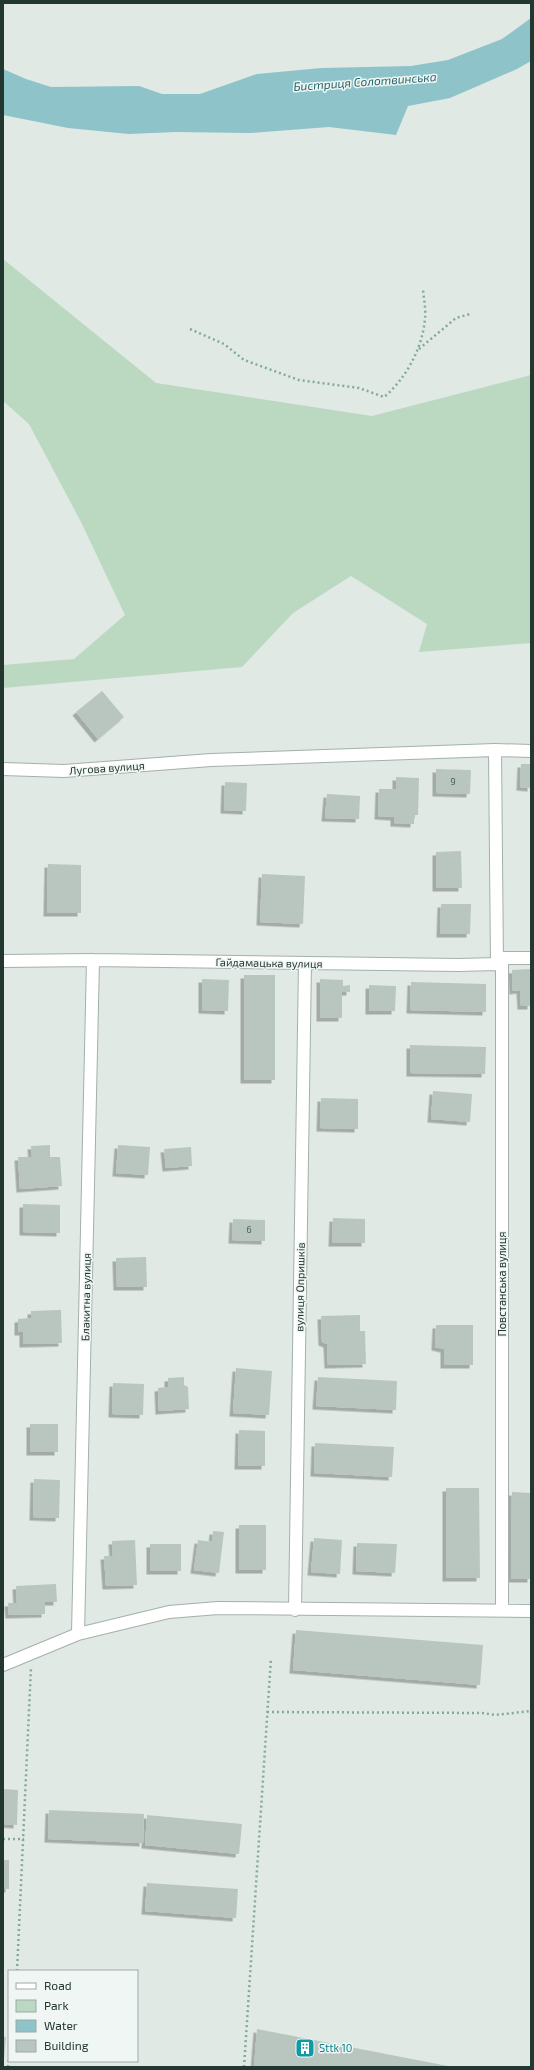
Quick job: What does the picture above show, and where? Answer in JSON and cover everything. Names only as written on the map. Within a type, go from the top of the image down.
[{"type":"street","name":"Лугова вулиця","points":[[3,770],[64,771],[211,760],[495,750],[531,751]]},
{"type":"street","name":"Повстанська вулиця","points":[[495,750],[500,961],[502,1610]]},
{"type":"street","name":"Гайдамацька вулиця","points":[[3,961],[93,960],[458,966],[531,958]]},
{"type":"street","name":"Блакитна вулиця","points":[[78,1634],[93,960]]},
{"type":"street","name":"вулиця Опришків","points":[[295,1610],[305,963]]},
{"type":"street","points":[[3,1665],[78,1634],[169,1612],[218,1608],[295,1610],[531,1611]]},
{"type":"path","points":[[190,329],[224,344],[244,360],[299,380],[359,388],[384,397],[395,388],[418,349],[426,318],[423,290]]},
{"type":"path","points":[[418,349],[456,318],[470,314]]},
{"type":"path","points":[[17,1970],[32,1652]]},
{"type":"path","points":[[244,2067],[271,1658]]},
{"type":"path","points":[[267,1712],[482,1713],[495,1715],[531,1711]]},
{"type":"path","points":[[3,1839],[24,1839]]},
{"type":"green space","points":[[3,259],[156,383],[372,416],[531,375],[531,643],[419,652],[427,624],[351,576],[293,613],[242,667],[3,688],[3,665],[74,659],[125,615],[81,522],[29,424],[3,401]]},
{"type":"water","name":"Бистриця Солотвинська","points":[[531,18],[531,61],[517,69],[450,98],[408,106],[396,135],[329,127],[251,133],[175,132],[129,134],[68,128],[3,115],[3,69],[26,79],[51,87],[139,86],[162,94],[200,94],[257,74],[321,68],[411,66],[448,60],[502,39]]},
{"type":"building","points":[[102,691],[124,717],[98,739],[76,712]]},
{"type":"building","points":[[521,764],[531,764],[531,788],[520,787]]},
{"type":"building","points":[[436,769],[471,770],[470,794],[436,793]]},
{"type":"building","points":[[396,777],[419,778],[418,815],[414,815],[414,824],[394,823],[394,817],[378,816],[379,789],[396,789]]},
{"type":"building","points":[[225,782],[247,783],[246,811],[224,810]]},
{"type":"building","points":[[327,794],[360,796],[359,819],[325,818]]},
{"type":"building","points":[[461,851],[462,888],[436,888],[436,852]]},
{"type":"building","points":[[48,864],[81,865],[81,913],[47,913]]},
{"type":"building","points":[[262,874],[305,876],[303,924],[260,922]]},
{"type":"building","points":[[441,904],[471,904],[470,934],[440,934]]},
{"type":"building","points":[[531,969],[531,1006],[521,1006],[520,990],[513,991],[512,970]]},
{"type":"building","points":[[244,975],[275,975],[275,1080],[244,1080]]},
{"type":"building","points":[[202,979],[229,980],[228,1011],[202,1010]]},
{"type":"building","points":[[320,979],[343,980],[343,986],[350,985],[350,992],[342,992],[342,1018],[320,1018]]},
{"type":"building","points":[[411,982],[486,984],[486,1012],[410,1010]]},
{"type":"building","points":[[369,985],[396,986],[395,1011],[369,1011]]},
{"type":"building","points":[[410,1045],[486,1047],[485,1074],[410,1073]]},
{"type":"building","points":[[433,1091],[472,1094],[470,1122],[431,1119]]},
{"type":"building","points":[[321,1098],[358,1099],[358,1129],[320,1128]]},
{"type":"building","points":[[50,1145],[50,1157],[60,1157],[62,1186],[20,1189],[18,1157],[32,1157],[31,1146]]},
{"type":"building","points":[[118,1145],[150,1147],[148,1175],[116,1173]]},
{"type":"building","points":[[191,1147],[192,1166],[166,1168],[164,1149]]},
{"type":"building","points":[[23,1204],[60,1205],[60,1233],[23,1232]]},
{"type":"building","points":[[333,1218],[365,1219],[365,1243],[332,1243]]},
{"type":"building","points":[[233,1219],[265,1220],[265,1241],[232,1240]]},
{"type":"building","points":[[146,1257],[147,1287],[117,1287],[116,1258]]},
{"type":"building","points":[[61,1310],[62,1343],[23,1344],[23,1332],[18,1332],[18,1319],[31,1318],[31,1311]]},
{"type":"building","points":[[360,1315],[360,1331],[365,1331],[366,1364],[328,1365],[327,1344],[322,1342],[321,1316]]},
{"type":"building","points":[[436,1325],[473,1325],[473,1365],[444,1365],[444,1349],[435,1347]]},
{"type":"building","points":[[236,1368],[272,1371],[269,1415],[233,1413]]},
{"type":"building","points":[[184,1377],[184,1385],[188,1387],[189,1409],[159,1411],[158,1388],[168,1387],[168,1378]]},
{"type":"building","points":[[318,1377],[397,1381],[396,1410],[316,1406]]},
{"type":"building","points":[[113,1383],[144,1384],[143,1415],[112,1414]]},
{"type":"building","points":[[30,1424],[58,1424],[58,1452],[30,1452]]},
{"type":"building","points":[[239,1430],[265,1431],[265,1466],[238,1466]]},
{"type":"building","points":[[315,1443],[394,1447],[392,1477],[314,1473]]},
{"type":"building","points":[[34,1479],[60,1480],[59,1518],[33,1517]]},
{"type":"building","points":[[446,1488],[479,1488],[480,1578],[446,1578]]},
{"type":"building","points":[[512,1492],[531,1493],[531,1579],[511,1579]]},
{"type":"building","points":[[239,1525],[266,1525],[266,1570],[239,1570]]},
{"type":"building","points":[[213,1531],[224,1532],[219,1573],[194,1570],[198,1540],[212,1542]]},
{"type":"building","points":[[314,1538],[342,1540],[340,1574],[311,1572]]},
{"type":"building","points":[[135,1540],[137,1585],[106,1586],[104,1556],[113,1556],[112,1541]]},
{"type":"building","points":[[357,1543],[397,1544],[395,1573],[356,1571]]},
{"type":"building","points":[[150,1544],[181,1544],[181,1571],[150,1571]]},
{"type":"building","points":[[56,1584],[57,1602],[45,1602],[45,1614],[9,1615],[8,1603],[17,1603],[16,1586]]},
{"type":"building","points":[[296,1630],[483,1645],[480,1685],[293,1670]]},
{"type":"building","points":[[3,1789],[18,1790],[17,1825],[3,1824]]},
{"type":"building","points":[[49,1810],[144,1814],[143,1843],[48,1839]]},
{"type":"building","points":[[147,1815],[242,1824],[239,1854],[145,1845]]},
{"type":"building","points":[[3,1860],[9,1860],[9,1889],[3,1889]]},
{"type":"building","points":[[147,1883],[238,1889],[236,1918],[145,1911]]},
{"type":"building","name":"Sttk 10","points":[[257,2029],[448,2066],[448,2067],[254,2067]]},
{"type":"building","points":[[3,2037],[6,2037],[4,2059],[3,2058]]},
{"type":"place","name":"Sttk 10","points":[[305,2048]]}]
